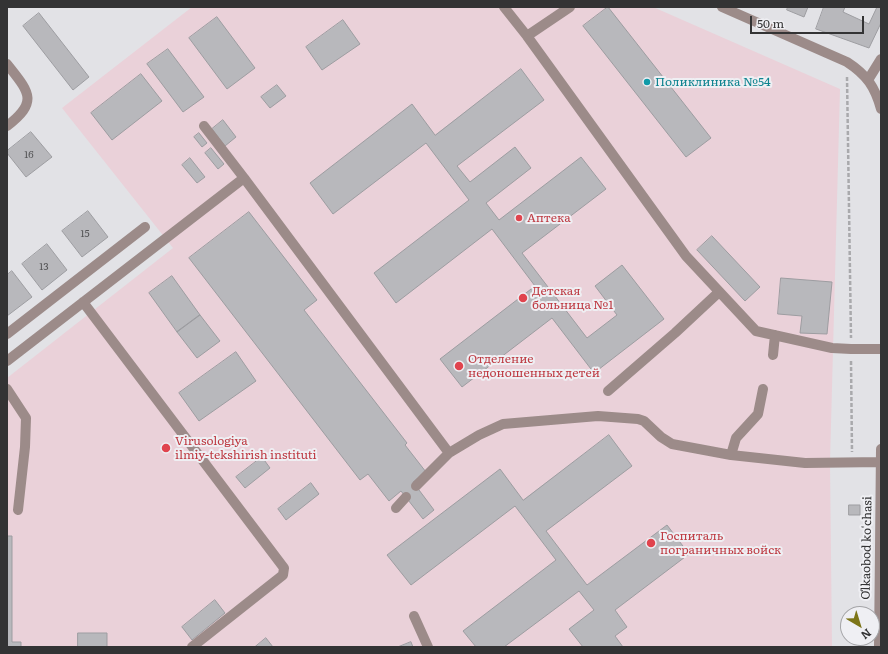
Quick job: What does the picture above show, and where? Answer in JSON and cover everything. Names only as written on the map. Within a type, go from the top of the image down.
[{"type":"street","points":[[504,7],[527,36],[686,256],[756,331],[832,348],[881,349]]},
{"type":"street","points":[[527,36],[570,7]]},
{"type":"street","points":[[722,7],[847,62],[859,70],[868,80],[876,94],[881,109]]},
{"type":"street","points":[[868,80],[881,59]]},
{"type":"street","points":[[7,64],[25,87],[27,98],[26,106],[22,113],[7,126]]},
{"type":"street","points":[[204,126],[449,453]]},
{"type":"street","points":[[7,361],[244,178]]},
{"type":"street","points":[[7,334],[145,227]]},
{"type":"street","points":[[608,391],[675,333],[719,292]]},
{"type":"street","points":[[83,302],[284,568],[283,575],[192,647]]},
{"type":"street","points":[[773,355],[775,335]]},
{"type":"street","points":[[7,389],[26,418],[25,447],[18,510]]},
{"type":"street","points":[[731,455],[736,438],[758,414],[764,389]]},
{"type":"street","points":[[416,486],[449,453],[479,435],[503,424],[598,416],[638,419],[644,421],[672,444],[731,455],[805,462],[881,462]]},
{"type":"street","name":"Oʻlkaobod ko'chasi","points":[[879,647],[881,449]]},
{"type":"street","points":[[396,508],[406,497]]},
{"type":"street","points":[[414,616],[428,647]]},
{"type":"path","points":[[847,62],[852,462]]},
{"type":"shaded area","name":"Детская больница №1","points":[[192,7],[653,7],[840,89],[830,462],[832,647],[7,647],[7,378],[173,248],[62,108]]},
{"type":"building","name":"Поликлиника №54","points":[[608,7],[711,138],[686,157],[583,26]]},
{"type":"building","points":[[788,7],[808,7],[804,17],[787,10]]},
{"type":"building","points":[[824,7],[845,7],[843,12],[869,24],[877,7],[881,7],[881,23],[869,48],[816,29]]},
{"type":"building","points":[[39,13],[89,77],[73,90],[23,26]]},
{"type":"building","points":[[217,17],[255,68],[227,89],[189,38]]},
{"type":"building","points":[[343,20],[360,44],[322,70],[306,47]]},
{"type":"building","points":[[168,49],[204,97],[183,112],[147,64]]},
{"type":"building","points":[[521,69],[544,100],[457,166],[470,182],[515,147],[531,168],[486,203],[499,220],[581,157],[606,189],[522,253],[587,338],[617,315],[595,286],[622,265],[664,319],[594,373],[552,318],[462,387],[440,359],[535,286],[492,229],[396,303],[374,273],[469,200],[426,143],[333,214],[310,183],[412,104],[435,135]]},
{"type":"building","points":[[141,74],[162,101],[112,140],[91,113]]},
{"type":"building","points":[[277,85],[286,96],[270,108],[261,97]]},
{"type":"building","points":[[223,120],[236,137],[225,146],[212,129]]},
{"type":"building","points":[[31,132],[52,157],[26,177],[7,151]]},
{"type":"building","points":[[199,133],[207,143],[202,147],[194,137]]},
{"type":"building","points":[[211,148],[224,164],[218,169],[205,153]]},
{"type":"building","points":[[190,158],[205,177],[197,183],[182,165]]},
{"type":"building","points":[[88,211],[108,237],[82,257],[62,231]]},
{"type":"building","points":[[249,212],[317,300],[304,310],[407,443],[405,445],[426,472],[413,482],[434,510],[423,519],[401,491],[389,501],[368,474],[360,480],[189,258]]},
{"type":"building","points":[[712,236],[760,287],[745,301],[697,250]]},
{"type":"building","points":[[47,244],[67,270],[42,290],[22,264]]},
{"type":"building","points":[[12,271],[32,297],[7,316],[7,275]]},
{"type":"building","points":[[172,276],[200,315],[177,332],[149,293]]},
{"type":"building","points":[[781,278],[832,282],[827,334],[800,333],[802,316],[778,314]]},
{"type":"building","points":[[200,315],[220,341],[197,358],[177,332]]},
{"type":"building","points":[[236,352],[256,381],[199,421],[179,393]]},
{"type":"building","points":[[609,435],[632,466],[546,531],[587,585],[667,525],[689,554],[615,610],[627,627],[615,636],[623,647],[583,647],[569,629],[594,610],[579,591],[504,647],[476,647],[463,631],[556,560],[515,506],[411,585],[387,555],[500,469],[523,500]]},
{"type":"building","points":[[262,457],[270,468],[245,488],[236,477]]},
{"type":"building","points":[[311,483],[319,494],[286,520],[278,509]]},
{"type":"building","points":[[849,505],[860,505],[860,515],[849,515]]},
{"type":"building","points":[[7,536],[12,536],[12,642],[21,642],[21,647],[7,647]]},
{"type":"building","points":[[215,600],[225,613],[192,640],[182,627]]},
{"type":"building","points":[[78,633],[107,633],[107,647],[78,647]]},
{"type":"building","points":[[266,638],[273,647],[255,647]]},
{"type":"building","points":[[411,642],[413,647],[398,647]]},
{"type":"place","name":"Поликлиника №54","points":[[647,82]]},
{"type":"place","name":"Аптека","points":[[519,218]]},
{"type":"place","name":"Детская больница №1","points":[[523,298]]},
{"type":"place","name":"Отделение недоношенных детей","points":[[459,366]]},
{"type":"place","name":"Virusologiya ilmiy-tekshirish instituti","points":[[166,448]]},
{"type":"place","name":"Госпиталь пограничных войск","points":[[651,543]]}]
